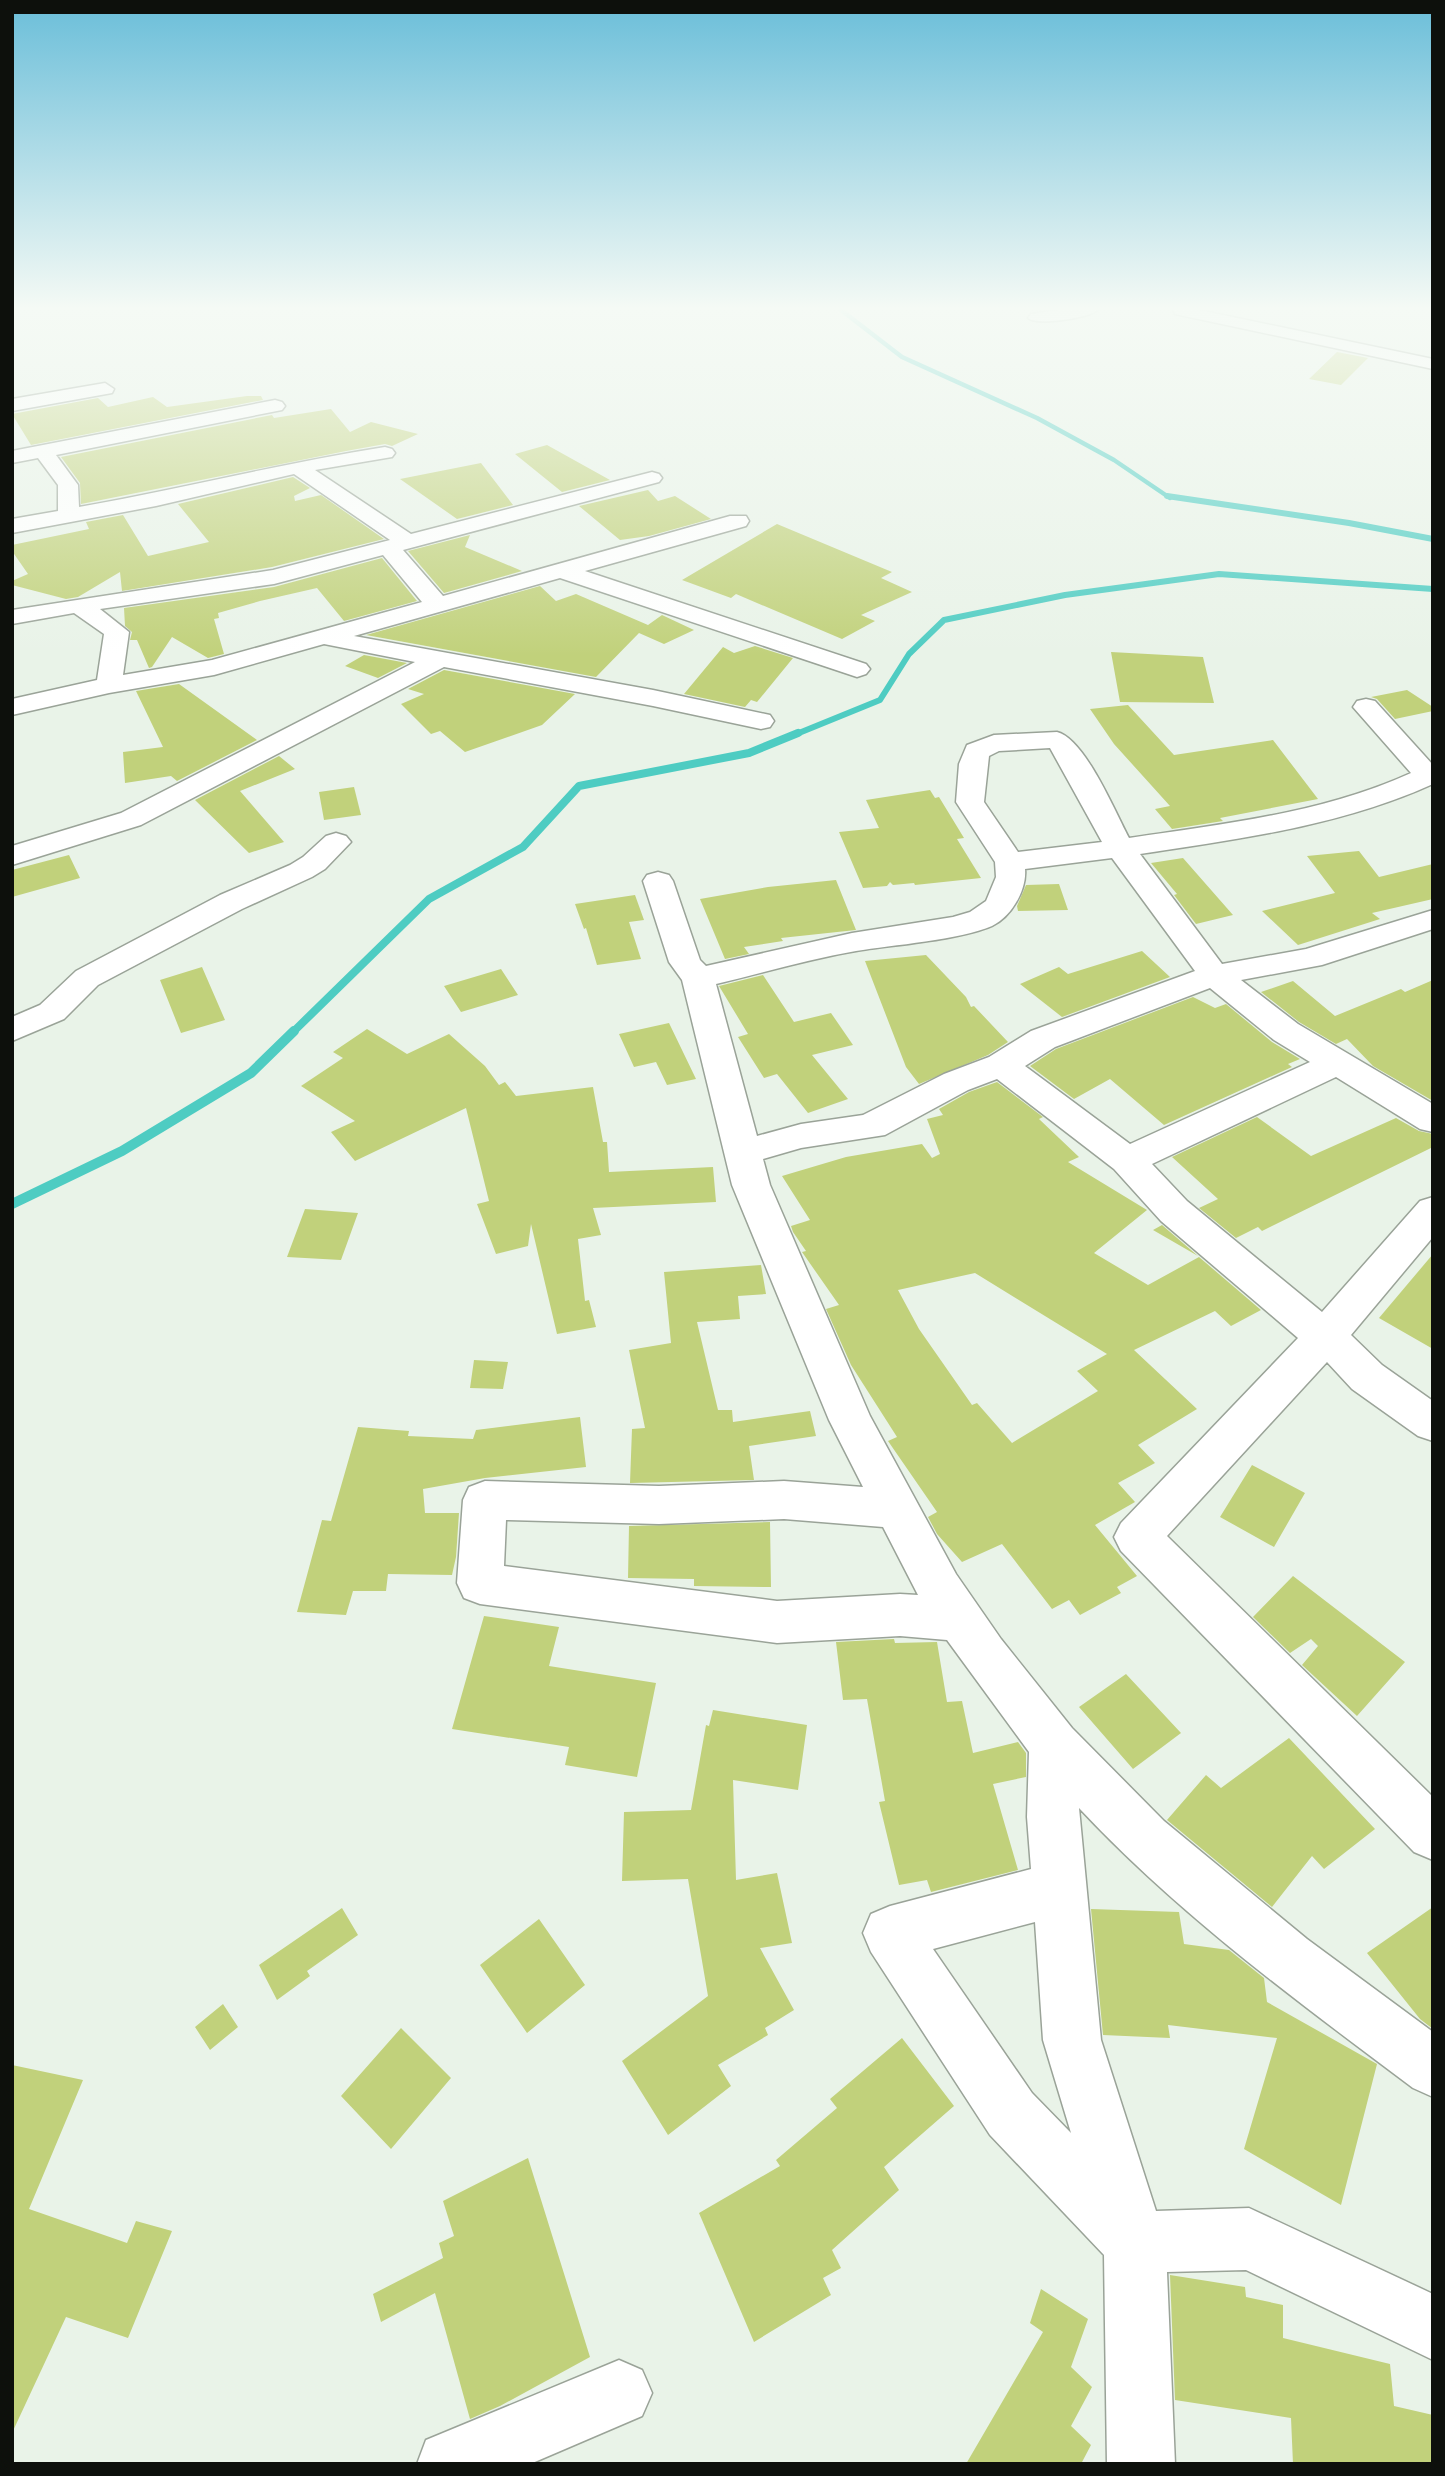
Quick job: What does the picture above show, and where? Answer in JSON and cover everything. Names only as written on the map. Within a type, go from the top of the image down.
[{"type":"street","points":[[12,457],[174,426]]},
{"type":"street","points":[[43,451],[68,485],[69,515]]},
{"type":"street","points":[[12,526],[156,500],[296,467],[385,453]]},
{"type":"street","points":[[296,467],[397,544],[438,605]]},
{"type":"street","points":[[12,617],[274,577],[652,478]]},
{"type":"street","points":[[12,707],[109,685],[214,667],[738,521]]},
{"type":"street","points":[[563,571],[857,669]]},
{"type":"street","points":[[78,605],[117,632],[109,685]]},
{"type":"street","points":[[324,637],[438,660],[671,700],[761,721]]},
{"type":"street","points":[[12,856],[131,819],[438,660]]},
{"type":"street","points":[[1010,862],[1121,849],[1298,819],[1408,785],[1431,772],[1366,707]]},
{"type":"street","points":[[698,978],[852,942],[981,919],[999,906],[1011,877],[1010,862],[970,802],[973,764],[977,751],[994,743],[1057,740],[1067,750],[1121,849],[1214,975],[1286,1032],[1433,1120]]},
{"type":"street","points":[[12,1030],[52,1012],[88,978],[231,902],[308,867],[336,842]]},
{"type":"street","points":[[658,881],[685,962],[698,978],[751,1185],[850,1420],[939,1589],[1054,1745],[1145,1840],[1208,1890],[1287,1959],[1433,2068]]},
{"type":"street","points":[[743,1152],[801,1136],[872,1126],[892,1113],[956,1082],[1001,1065],[1043,1039],[1214,975],[1311,958],[1433,919]]},
{"type":"street","points":[[1126,1160],[1337,1063]]},
{"type":"street","points":[[1001,1065],[1126,1160],[1184,1220],[1325,1337],[1367,1377],[1433,1424]]},
{"type":"street","points":[[1433,1211],[1325,1337],[1137,1537],[1433,1834]]},
{"type":"street","points":[[897,1509],[784,1500],[659,1505],[485,1500],[480,1583],[777,1622],[900,1615],[960,1620]]},
{"type":"street","points":[[1054,1745],[1053,1817],[1072,2040],[1135,2242],[1140,2464]]},
{"type":"street","points":[[1053,1817],[1113,1807]]},
{"type":"street","points":[[1059,1889],[890,1933],[1011,2114],[1135,2242],[1249,2238],[1433,2328]]},
{"type":"street","points":[[450,2464],[619,2393]]},
{"type":"building","points":[[19,426],[131,426],[31,445]]},
{"type":"building","points":[[219,426],[345,426],[350,432],[364,426],[385,426],[418,434],[392,446],[385,444],[346,451],[81,504],[80,483],[61,457]]},
{"type":"building","points":[[547,445],[610,480],[562,492],[515,454]]},
{"type":"building","points":[[481,463],[513,505],[457,519],[400,479]]},
{"type":"building","points":[[293,477],[310,488],[294,496],[295,501],[321,495],[384,539],[272,567],[122,591],[120,572],[78,597],[66,599],[12,585],[12,581],[28,574],[12,551],[12,545],[89,529],[86,522],[123,515],[148,556],[209,542],[178,504]]},
{"type":"building","points":[[648,490],[658,501],[675,496],[711,519],[649,536],[620,540],[579,506]]},
{"type":"building","points":[[777,524],[892,572],[881,578],[912,592],[861,615],[875,621],[842,639],[736,594],[731,598],[682,580]]},
{"type":"building","points":[[470,535],[465,547],[522,571],[444,593],[408,551]]},
{"type":"building","points":[[382,558],[417,601],[344,621],[317,588],[260,601],[218,613],[219,618],[214,619],[224,654],[208,658],[172,637],[149,668],[137,640],[130,640],[132,632],[125,626],[124,608],[274,587]]},
{"type":"building","points":[[540,586],[556,601],[576,594],[648,625],[662,615],[694,630],[664,644],[639,633],[596,677],[366,635]]},
{"type":"building","points":[[755,646],[793,658],[757,702],[751,700],[745,707],[684,694],[723,647],[734,653]]},
{"type":"building","points":[[1111,652],[1203,657],[1214,703],[1120,702]]},
{"type":"building","points":[[364,655],[407,663],[378,678],[345,666]]},
{"type":"building","points":[[444,670],[575,694],[542,725],[465,752],[440,731],[431,734],[401,704],[424,694],[408,689]]},
{"type":"building","points":[[179,684],[257,740],[177,781],[171,776],[125,783],[123,752],[163,747],[136,691]]},
{"type":"building","points":[[1407,690],[1433,707],[1433,711],[1395,719],[1377,699],[1371,697]]},
{"type":"building","points":[[1128,705],[1174,755],[1273,740],[1318,799],[1220,818],[1223,821],[1172,829],[1155,809],[1170,806],[1114,744],[1090,709]]},
{"type":"building","points":[[279,756],[295,769],[240,791],[284,842],[249,853],[195,800]]},
{"type":"building","points":[[354,787],[361,815],[324,820],[319,792]]},
{"type":"building","points":[[930,790],[935,798],[939,797],[964,838],[957,839],[981,878],[915,885],[893,885],[890,882],[887,886],[863,888],[839,832],[879,828],[866,800]]},
{"type":"building","points":[[1359,851],[1379,877],[1433,864],[1433,899],[1372,913],[1380,919],[1298,945],[1262,911],[1335,893],[1307,856]]},
{"type":"building","points":[[69,855],[80,878],[12,897],[12,870]]},
{"type":"building","points":[[1183,858],[1233,915],[1196,924],[1174,895],[1177,894],[1151,863]]},
{"type":"building","points":[[836,880],[856,930],[781,938],[783,941],[744,947],[749,954],[725,959],[700,899],[768,887]]},
{"type":"building","points":[[1059,884],[1068,910],[1018,911],[1017,906],[1026,885]]},
{"type":"building","points":[[635,895],[644,920],[629,922],[641,959],[597,965],[586,928],[584,929],[575,904]]},
{"type":"building","points":[[1142,951],[1170,977],[1062,1017],[1020,984],[1059,967],[1068,974]]},
{"type":"building","points":[[926,955],[966,997],[971,1007],[974,1006],[1008,1042],[988,1055],[919,1084],[906,1067],[865,961]]},
{"type":"building","points":[[202,967],[225,1020],[181,1033],[160,980]]},
{"type":"building","points":[[501,969],[518,995],[461,1012],[444,986]]},
{"type":"building","points":[[763,975],[794,1022],[831,1013],[853,1045],[812,1055],[848,1099],[808,1113],[777,1074],[764,1078],[738,1037],[748,1034],[719,986]]},
{"type":"building","points":[[1433,980],[1433,1101],[1373,1066],[1347,1039],[1336,1044],[1299,1022],[1261,992],[1293,981],[1335,1016],[1401,989],[1405,992]]},
{"type":"building","points":[[1193,997],[1215,1008],[1226,1004],[1272,1042],[1300,1059],[1288,1064],[1292,1067],[1164,1125],[1110,1079],[1074,1099],[1030,1066],[1056,1049]]},
{"type":"building","points":[[669,1023],[696,1079],[667,1085],[656,1062],[634,1067],[619,1034]]},
{"type":"building","points":[[367,1029],[407,1054],[449,1034],[485,1066],[499,1085],[505,1082],[516,1096],[593,1087],[603,1142],[607,1142],[609,1172],[713,1167],[716,1202],[593,1208],[601,1235],[578,1239],[585,1301],[589,1300],[596,1327],[557,1334],[531,1224],[528,1246],[496,1254],[477,1204],[489,1201],[466,1108],[355,1161],[331,1132],[355,1121],[301,1086],[343,1058],[333,1052]]},
{"type":"building","points":[[997,1082],[1043,1117],[1039,1119],[1079,1157],[1068,1162],[1147,1210],[1094,1253],[1148,1285],[1199,1257],[1261,1310],[1231,1326],[1215,1311],[1134,1350],[1197,1409],[1138,1445],[1155,1463],[1118,1483],[1135,1502],[1095,1525],[1137,1576],[1117,1587],[1121,1593],[1080,1615],[1069,1600],[1052,1609],[1002,1544],[962,1562],[937,1534],[928,1517],[937,1512],[888,1441],[897,1437],[851,1365],[826,1309],[839,1305],[802,1252],[806,1251],[791,1226],[810,1220],[782,1176],[846,1157],[922,1144],[932,1158],[940,1154],[927,1119],[943,1115],[939,1109],[969,1092]],"holes":[[[975,1273],[1107,1354],[1077,1371],[1098,1391],[1012,1443],[977,1403],[972,1405],[919,1329],[898,1290]]]},
{"type":"building","points":[[1257,1117],[1311,1156],[1396,1118],[1419,1131],[1433,1134],[1433,1147],[1262,1231],[1258,1227],[1236,1238],[1199,1208],[1218,1199],[1172,1157]]},
{"type":"building","points":[[305,1209],[358,1213],[341,1260],[287,1257]]},
{"type":"building","points":[[1162,1225],[1198,1256],[1153,1230]]},
{"type":"building","points":[[1433,1254],[1433,1349],[1379,1318]]},
{"type":"building","points":[[761,1265],[766,1294],[738,1296],[740,1319],[697,1322],[718,1410],[732,1410],[733,1422],[810,1411],[816,1436],[749,1446],[754,1480],[630,1483],[632,1429],[645,1428],[629,1350],[671,1343],[664,1272]]},
{"type":"building","points":[[474,1360],[508,1362],[503,1389],[470,1388]]},
{"type":"building","points":[[580,1417],[586,1467],[485,1478],[423,1489],[425,1513],[459,1513],[452,1575],[388,1574],[386,1591],[353,1591],[346,1615],[297,1612],[322,1520],[331,1521],[358,1427],[409,1431],[408,1436],[473,1439],[476,1430]]},
{"type":"building","points":[[1252,1465],[1305,1493],[1274,1547],[1220,1517]]},
{"type":"building","points":[[770,1522],[771,1587],[694,1586],[694,1579],[628,1578],[629,1526]]},
{"type":"building","points":[[1293,1576],[1405,1662],[1357,1716],[1302,1665],[1318,1646],[1311,1639],[1290,1653],[1253,1617]]},
{"type":"building","points":[[484,1616],[559,1627],[549,1666],[656,1683],[637,1777],[565,1765],[569,1747],[452,1729]]},
{"type":"building","points":[[894,1639],[895,1643],[937,1642],[947,1702],[962,1701],[973,1753],[1018,1742],[1026,1753],[1026,1777],[993,1784],[1018,1870],[931,1892],[927,1880],[899,1885],[879,1802],[885,1801],[867,1699],[843,1700],[836,1642]]},
{"type":"building","points":[[1126,1674],[1181,1733],[1133,1769],[1079,1707]]},
{"type":"building","points":[[713,1710],[807,1725],[798,1790],[733,1780],[736,1880],[777,1873],[792,1943],[760,1948],[794,2010],[765,2028],[768,2035],[718,2065],[731,2086],[668,2135],[622,2061],[708,1996],[688,1879],[622,1881],[624,1812],[691,1810],[706,1725],[709,1726]]},
{"type":"building","points":[[1289,1738],[1375,1829],[1324,1869],[1312,1856],[1272,1907],[1167,1820],[1206,1775],[1221,1788]]},
{"type":"building","points":[[1433,1907],[1433,2029],[1420,2019],[1367,1953]]},
{"type":"building","points":[[342,1908],[358,1935],[307,1971],[310,1976],[277,2000],[259,1965]]},
{"type":"building","points":[[1091,1909],[1179,1912],[1184,1944],[1229,1950],[1264,1978],[1267,2002],[1377,2064],[1341,2205],[1244,2149],[1277,2038],[1168,2025],[1170,2038],[1103,2035]]},
{"type":"building","points":[[539,1919],[585,1985],[527,2033],[480,1965]]},
{"type":"building","points":[[223,2004],[238,2027],[210,2050],[195,2027]]},
{"type":"building","points":[[401,2028],[451,2078],[391,2149],[341,2096]]},
{"type":"building","points":[[902,2038],[954,2106],[884,2167],[899,2190],[832,2250],[841,2268],[823,2278],[831,2295],[754,2342],[699,2213],[780,2166],[776,2160],[837,2108],[830,2099]]},
{"type":"building","points":[[12,2065],[83,2080],[29,2209],[127,2243],[136,2221],[172,2231],[128,2338],[66,2317],[12,2433]]},
{"type":"building","points":[[528,2158],[590,2357],[500,2406],[470,2419],[435,2293],[381,2322],[373,2294],[443,2258],[439,2243],[454,2236],[443,2201]]},
{"type":"building","points":[[1170,2275],[1245,2287],[1246,2297],[1283,2305],[1283,2338],[1390,2364],[1394,2406],[1433,2415],[1433,2464],[1293,2464],[1291,2418],[1175,2400]]},
{"type":"building","points":[[1041,2289],[1088,2319],[1071,2367],[1092,2387],[1071,2426],[1091,2445],[1081,2464],[966,2464],[1043,2332],[1030,2323]]},
{"type":"waterway","points":[[1051,426],[1114,460],[1167,496]]},
{"type":"waterway","points":[[1167,496],[1349,523],[1433,539]]},
{"type":"waterway","points":[[794,735],[880,700],[909,654],[944,620],[1065,595],[1219,574],[1433,589]]},
{"type":"waterway","points":[[292,1033],[429,899],[523,847],[579,786],[749,753],[798,733]]},
{"type":"waterway","points":[[12,1204],[122,1151],[251,1073],[294,1031]]}]
